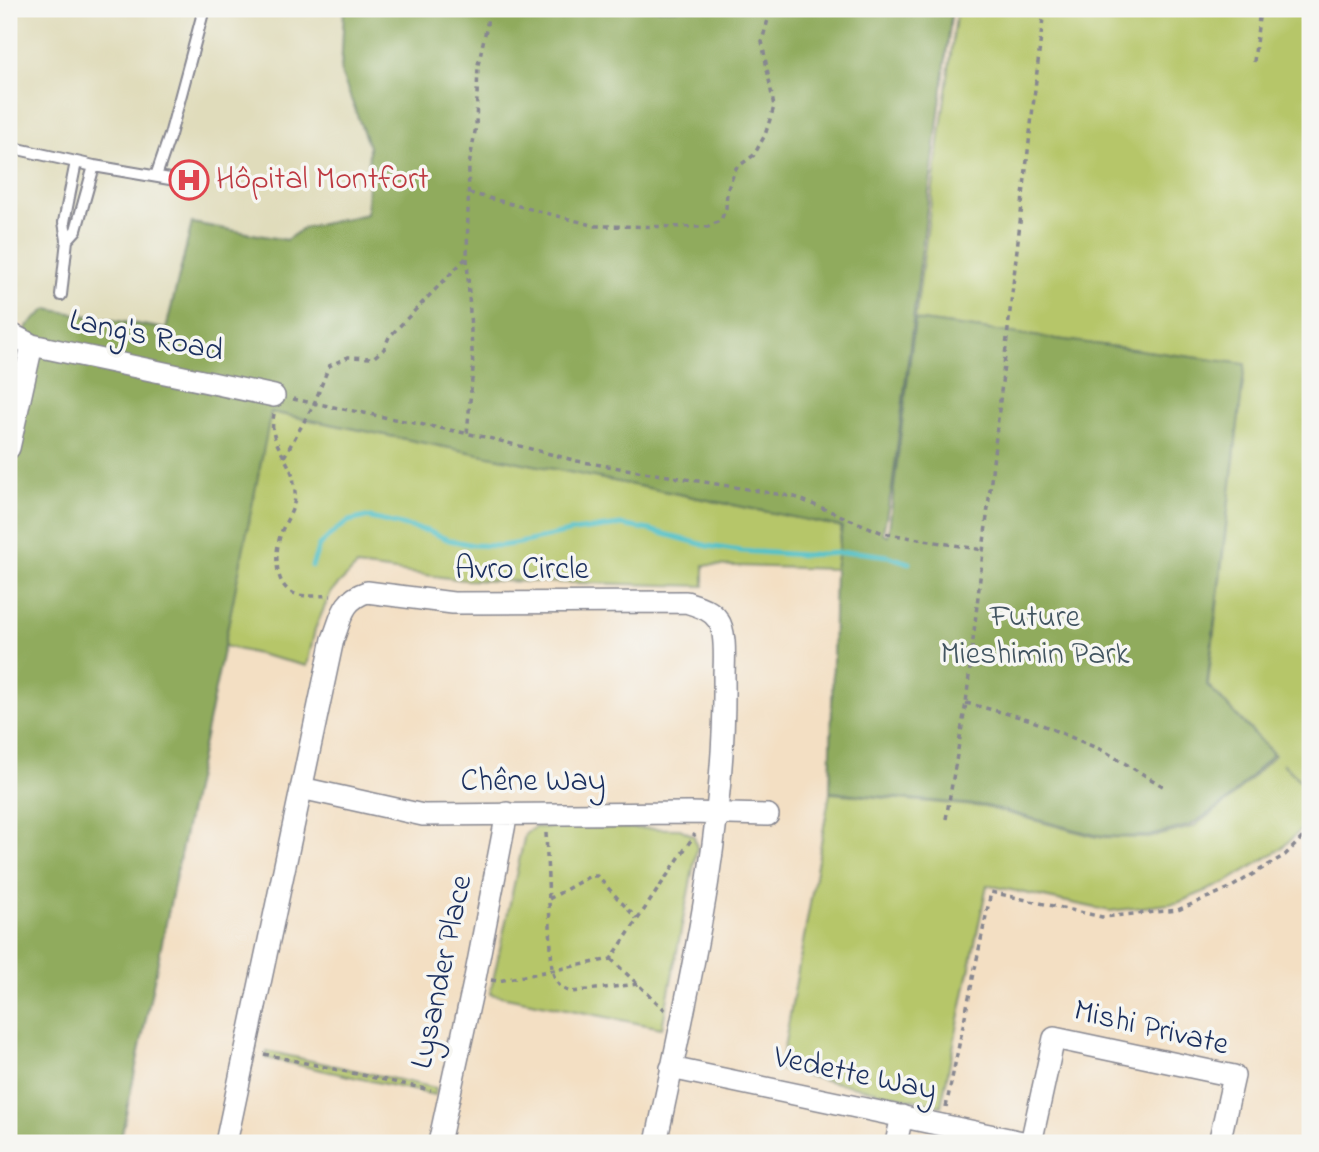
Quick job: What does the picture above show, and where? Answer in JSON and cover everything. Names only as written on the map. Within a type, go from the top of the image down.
[{"type":"street","name":"Lang's Road","points":[[9,333],[32,345],[276,396]]},
{"type":"street","points":[[9,448],[32,345]]},
{"type":"street","name":"Avro Circle","points":[[226,1143],[333,639],[347,602],[356,595],[367,592],[453,603],[687,602],[706,608],[719,620],[723,637],[723,732],[718,813],[709,879],[656,1143]]},
{"type":"street","name":"Chêne Way","points":[[301,788],[422,815],[768,815]]},
{"type":"street","name":"Lysander Place","points":[[439,1143],[507,813]]},
{"type":"street","name":"Mishi Private","points":[[1029,1143],[1054,1038],[1234,1076],[1219,1143]]},
{"type":"street","name":"Vedette Way","points":[[671,1068],[1029,1143]]},
{"type":"street","points":[[896,1143],[902,1116]]},
{"type":"lane","points":[[156,176],[170,135],[204,9]]},
{"type":"lane","points":[[9,147],[94,166],[199,184]]},
{"type":"lane","points":[[61,295],[67,240],[64,222],[76,162]]},
{"type":"lane","points":[[67,240],[76,230],[94,166]]},
{"type":"path","points":[[467,434],[473,368],[467,257],[470,166],[476,126],[478,65],[488,9]]},
{"type":"path","points":[[469,193],[596,226],[708,227],[721,220],[726,208],[727,191],[736,168],[754,155],[765,135],[774,107],[762,41],[771,9]]},
{"type":"path","points":[[946,819],[966,703],[1044,9]]},
{"type":"path","points":[[1254,62],[1260,9]]},
{"type":"path","points":[[284,457],[314,404],[329,366],[348,358],[373,358],[384,349],[389,337],[467,257]]},
{"type":"path","points":[[333,596],[303,596],[291,592],[279,575],[276,559],[278,542],[293,509],[295,497],[293,476],[273,431],[276,396],[467,434],[577,461],[795,497],[883,533],[983,550]]},
{"type":"path","points":[[966,703],[1028,719],[1104,751],[1166,788]]},
{"type":"path","points":[[546,824],[552,971],[558,986],[571,992],[638,984]]},
{"type":"path","points":[[945,1113],[991,892],[1102,917],[1178,910],[1230,888],[1285,855],[1310,830]]},
{"type":"path","points":[[489,980],[498,981],[611,959],[696,832]]},
{"type":"path","points":[[549,899],[590,876],[597,876],[637,919]]},
{"type":"path","points":[[611,959],[669,1014]]},
{"type":"path","points":[[246,1051],[450,1094]]},
{"type":"shaded area","name":"Hôpital Montfort","points":[[9,9],[344,9],[341,72],[369,147],[368,214],[304,228],[286,240],[192,223],[166,329],[48,309],[27,326],[9,317]]},
{"type":"green space","name":"Future Mieshimin Park","points":[[344,9],[952,9],[892,488],[883,533],[888,536],[915,320],[1245,364],[1207,685],[1273,754],[1227,801],[1191,825],[1150,836],[1095,835],[986,806],[830,792],[835,569],[842,527],[271,412],[120,1143],[9,1143],[9,341],[21,347],[27,326],[47,309],[166,329],[192,223],[286,240],[304,228],[367,214],[369,147],[341,72]]},
{"type":"green space","points":[[957,9],[1310,9],[1310,789],[1282,763],[1310,791],[1310,821],[1282,848],[1227,882],[1177,903],[1110,911],[987,885],[941,1106],[780,1070],[830,793],[985,807],[1096,837],[1149,838],[1193,827],[1227,802],[1275,755],[1208,685],[1245,364],[915,320]]},
{"type":"green space","points":[[270,412],[842,527],[835,569],[704,565],[704,586],[464,580],[357,566],[331,592],[315,629],[307,666],[224,646]]},
{"type":"green space","points":[[535,827],[680,829],[694,836],[697,848],[662,1028],[490,994],[525,834]]},
{"type":"green space","points":[[267,1051],[436,1088],[435,1095],[266,1058]]},
{"type":"waterway","points":[[312,566],[319,546],[335,531],[349,521],[366,517],[428,531],[449,540],[473,545],[500,546],[573,531],[621,525],[708,546],[741,551],[804,555],[856,552],[888,556],[909,563]]},
{"type":"place","name":"Hôpital Montfort","points":[[189,180]]}]
